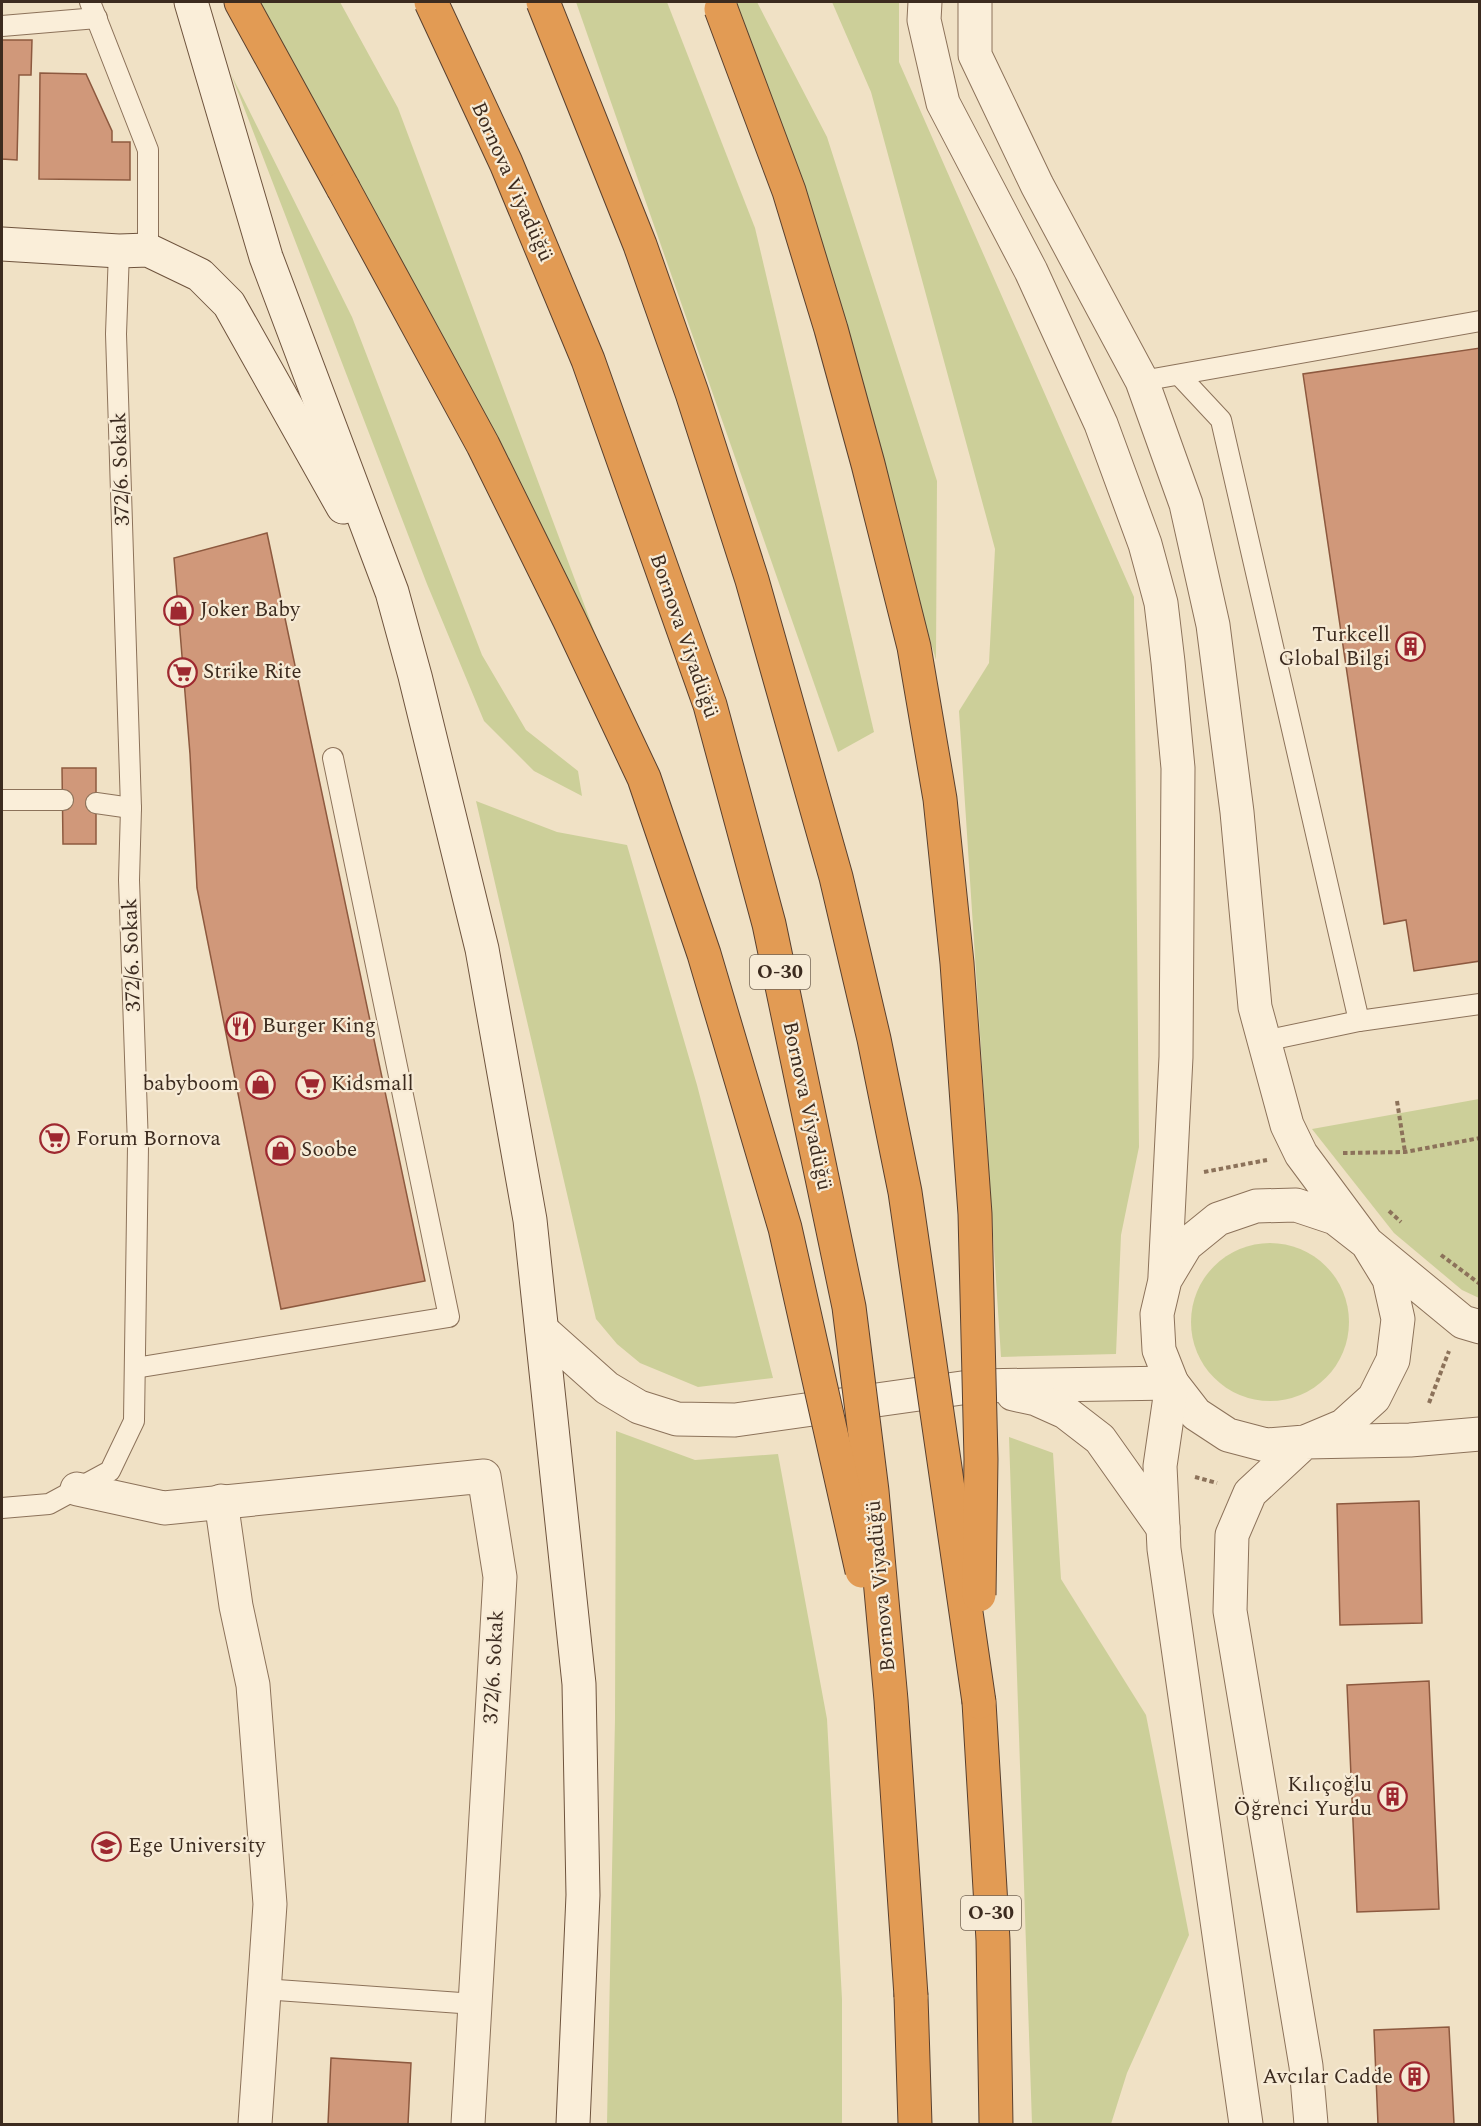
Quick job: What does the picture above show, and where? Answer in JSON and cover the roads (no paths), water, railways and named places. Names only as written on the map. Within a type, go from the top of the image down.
[{"type":"highway","points":[[241,2],[483,445],[644,778],[704,954],[785,1228],[891,1700]]},
{"type":"highway","name":"Bornova Viyadüğü","points":[[431,2],[506,163],[588,360],[710,705],[770,924],[849,1307],[872,1491],[891,1700],[911,1996],[915,2124]]},
{"type":"highway","name":"O-30","points":[[543,2],[640,245],[692,393],[752,580],[836,877],[874,1039],[905,1192],[979,1702],[993,1940],[996,2124]]},
{"type":"highway","points":[[720,5],[789,191],[843,374],[914,647],[940,799],[957,963],[975,1215],[981,1459],[979,1702]]},
{"type":"street","points":[[191,2],[266,257],[392,591],[482,949],[530,1220],[579,1684],[583,1895],[573,2124]]},
{"type":"street","points":[[925,2],[924,20],[944,102],[1031,271],[1101,424],[1145,544],[1161,603],[1178,768],[1176,1057],[1172,1179],[1165,1280],[1157,1314],[1159,1350],[1172,1383],[1196,1414],[1228,1435],[1266,1445],[1410,1440],[1479,1434]]},
{"type":"street","points":[[975,2],[975,55],[1037,185],[1142,381],[1186,504],[1213,625],[1237,812],[1255,1007],[1287,1125],[1301,1154],[1389,1278],[1398,1319],[1393,1360],[1374,1398],[1343,1426],[1305,1442],[1250,1493],[1232,1534],[1230,1611],[1306,2066],[1311,2124]]},
{"type":"street","points":[[2,244],[133,250],[200,275],[229,304],[270,380],[392,591]]},
{"type":"street","points":[[1165,1280],[1186,1245],[1218,1219],[1256,1206],[1296,1205],[1335,1218],[1471,1324]]},
{"type":"street","points":[[542,1329],[607,1388],[639,1407],[677,1419],[735,1420],[976,1386],[1172,1383]]},
{"type":"street","points":[[1172,1383],[1160,1466],[1164,1549],[1246,2124]]},
{"type":"street","points":[[976,1386],[1036,1399],[1065,1412],[1100,1439],[1164,1528]]},
{"type":"street","name":"372/6. Sokak","points":[[77,1489],[164,1508],[484,1476],[500,1577],[468,2124]]},
{"type":"street","points":[[221,1501],[236,1606],[253,1685],[270,1904],[255,2124]]},
{"type":"lane","points":[[2,26],[94,10]]},
{"type":"lane","name":"372/6. Sokak","points":[[77,1489],[110,1471],[134,1421],[138,1146],[129,880],[131,808],[116,334],[133,250],[148,150],[94,10]]},
{"type":"lane","points":[[1142,381],[1479,321]]},
{"type":"lane","points":[[1179,375],[1221,420],[1359,1021]]},
{"type":"lane","points":[[135,1368],[449,1317],[333,758]]},
{"type":"lane","points":[[2,800],[63,800]]},
{"type":"lane","points":[[96,803],[131,808]]},
{"type":"lane","points":[[1264,1041],[1359,1021],[1479,1004]]},
{"type":"lane","points":[[2,1508],[49,1504],[77,1489]]},
{"type":"lane","points":[[263,1989],[475,2004]]},
{"type":"place","name":"Joker Baby","points":[[179,610]]},
{"type":"place","name":"Turkcell Global Bilgi","points":[[1411,647]]},
{"type":"place","name":"Strike Rite","points":[[182,672]]},
{"type":"place","name":"Burger King","points":[[241,1026]]},
{"type":"place","name":"babyboom","points":[[260,1084]]},
{"type":"place","name":"Kidsmall","points":[[310,1084]]},
{"type":"place","name":"Forum Bornova","points":[[55,1139]]},
{"type":"place","name":"Soobe","points":[[280,1150]]},
{"type":"place","name":"Kılıçoğlu Öğrenci Yurdu","points":[[1393,1797]]},
{"type":"place","name":"Ege University","points":[[107,1846]]},
{"type":"place","name":"Avcılar Cadde","points":[[1414,2077]]}]
